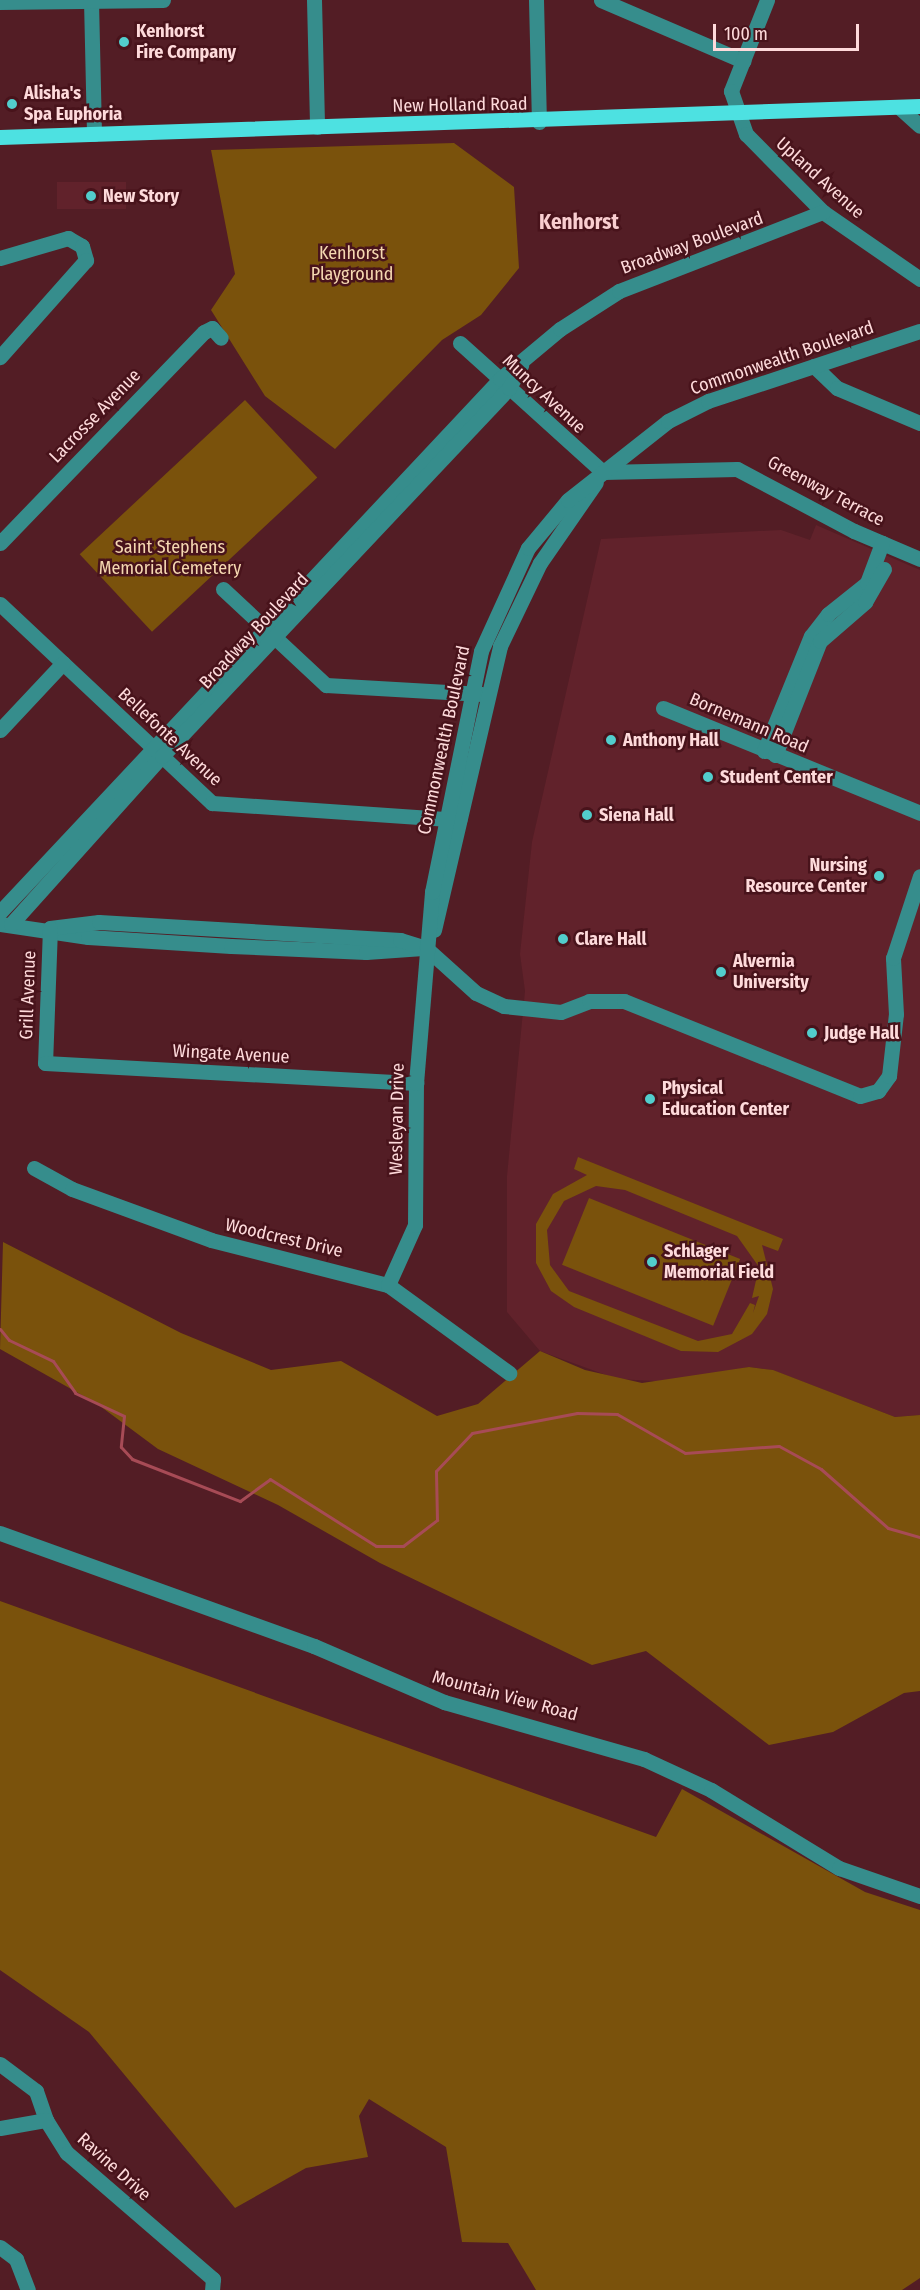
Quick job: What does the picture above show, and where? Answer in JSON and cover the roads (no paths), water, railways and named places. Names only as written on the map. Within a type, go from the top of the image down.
[{"type":"main road","name":"New Holland Road","points":[[0,137],[539,122],[737,113],[901,109],[920,106]]},
{"type":"street","points":[[0,2],[163,0]]},
{"type":"street","points":[[314,0],[317,127]]},
{"type":"street","points":[[536,0],[539,122]]},
{"type":"street","points":[[601,0],[742,61]]},
{"type":"street","name":"Upland Avenue","points":[[767,0],[731,91],[737,113],[749,139],[823,212],[920,279]]},
{"type":"street","points":[[92,1],[94,134]]},
{"type":"street","points":[[901,109],[920,126]]},
{"type":"street","name":"Broadway Boulevard","points":[[0,912],[157,751],[505,384],[522,363],[560,329],[620,291],[823,212]]},
{"type":"street","points":[[0,258],[62,239],[82,246],[86,260],[81,271],[0,357]]},
{"type":"street","name":"Lacrosse Avenue","points":[[0,543],[204,332],[212,328],[221,338]]},
{"type":"street","name":"Commonwealth Boulevard","points":[[426,948],[439,919],[453,820],[480,694],[528,583],[603,472],[679,415],[814,366],[920,332]]},
{"type":"street","name":"Muncy Avenue","points":[[460,343],[603,472]]},
{"type":"street","points":[[814,366],[837,388],[920,423]]},
{"type":"street","name":"Greenway Terrace","points":[[603,472],[737,469],[887,545],[920,559]]},
{"type":"street","points":[[770,753],[811,636],[828,614],[867,584],[887,545]]},
{"type":"street","points":[[224,589],[326,685],[480,694]]},
{"type":"street","name":"Bellefonte Avenue","points":[[0,604],[212,803],[453,820]]},
{"type":"street","points":[[0,730],[63,663]]},
{"type":"street","name":"Bornemann Road","points":[[663,708],[920,813]]},
{"type":"street","name":"Broadway Boulevard","points":[[6,924],[157,751]]},
{"type":"street","points":[[6,924],[50,928],[88,937],[231,946],[394,952],[426,948],[476,993],[504,1006],[561,1012],[589,1001],[624,1001],[852,1095],[868,1095],[889,1076],[896,1014],[892,958],[920,876]]},
{"type":"street","name":"Grill Avenue","points":[[45,1064],[50,928]]},
{"type":"street","name":"Wesleyan Drive","points":[[388,1285],[415,1225],[416,1083],[426,948]]},
{"type":"street","name":"Wingate Avenue","points":[[45,1064],[416,1083]]},
{"type":"street","name":"Woodcrest Drive","points":[[34,1168],[72,1189],[211,1240],[388,1285],[509,1372]]},
{"type":"street","name":"Mountain View Road","points":[[0,1533],[314,1646],[435,1699],[644,1759],[711,1790],[839,1868],[920,1896]]},
{"type":"street","name":"Ravine Drive","points":[[0,2064],[36,2091],[46,2120],[67,2153],[213,2279],[212,2290]]},
{"type":"street","points":[[0,2128],[46,2120]]},
{"type":"street","points":[[0,2247],[16,2259],[28,2290]]},
{"type":"waterway","points":[[0,1329],[9,1340],[53,1361],[75,1393],[124,1416],[121,1447],[132,1459],[240,1501],[270,1479],[376,1546],[403,1546],[437,1520],[436,1471],[472,1433],[577,1413],[617,1414],[685,1453],[779,1446],[821,1469],[888,1528],[920,1537]]},
{"type":"place","name":"Kenhorst Fire Company","points":[[124,42]]},
{"type":"place","name":"Alisha's Spa Euphoria","points":[[12,104]]},
{"type":"place","name":"New Story","points":[[91,196]]},
{"type":"place","name":"Anthony Hall","points":[[611,740]]},
{"type":"place","name":"Student Center","points":[[708,777]]},
{"type":"place","name":"Siena Hall","points":[[587,815]]},
{"type":"place","name":"Nursing Resource Center","points":[[879,876]]},
{"type":"place","name":"Clare Hall","points":[[563,939]]},
{"type":"place","name":"Alvernia University","points":[[721,972]]},
{"type":"place","name":"Judge Hall","points":[[812,1033]]},
{"type":"place","name":"Physical Education Center","points":[[650,1099]]},
{"type":"place","name":"Schlager Memorial Field","points":[[652,1262]]},
{"type":"district","name":"Kenhorst","points":[[579,222]]},
{"type":"park label","name":"Kenhorst Playground","points":[[352,264]]},
{"type":"park label","name":"Saint Stephens Memorial Cemetery","points":[[170,558]]}]
